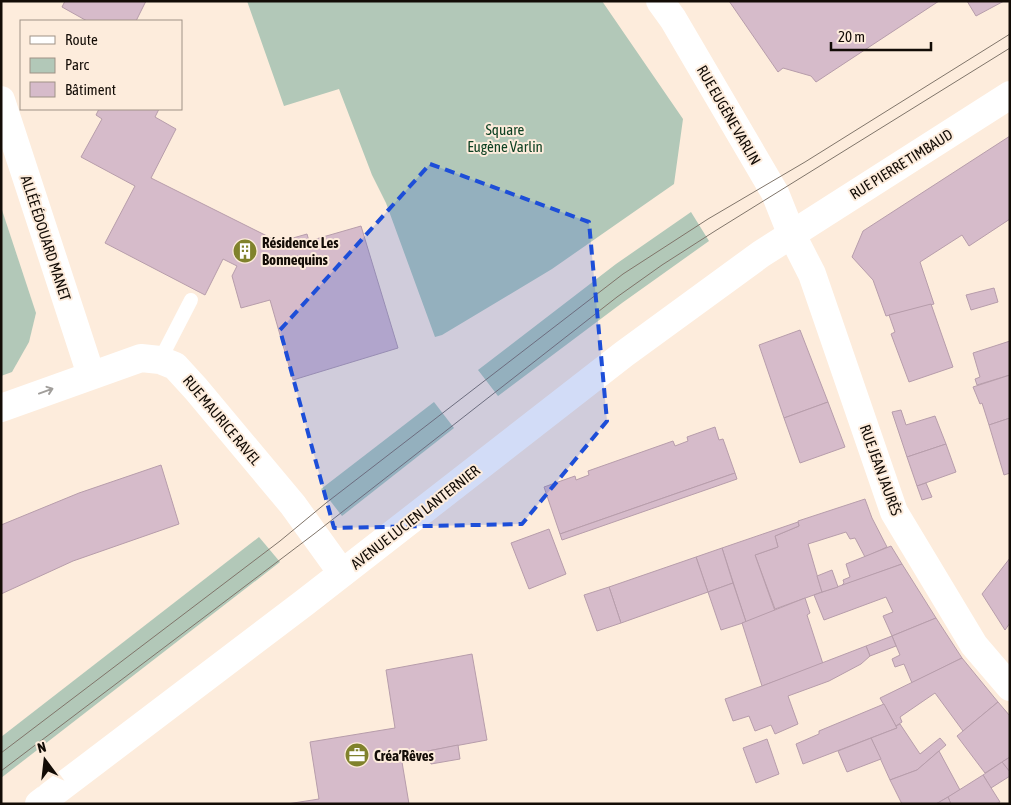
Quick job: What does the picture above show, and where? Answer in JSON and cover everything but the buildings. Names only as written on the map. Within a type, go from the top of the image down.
[{"type":"main road","name":"RUE EUGÈNE VARLIN","points":[[660,1],[673,19],[776,193],[791,233]]},
{"type":"main road","name":"RUE PIERRE TIMBAUD","points":[[791,233],[1010,95]]},
{"type":"main road","name":"ALLÉE ÉDOUARD MANET","points":[[1,100],[91,375]]},
{"type":"main road","name":"AVENUE LUCIEN LANTERNIER","points":[[39,804],[342,573],[624,354],[791,233]]},
{"type":"main road","name":"RUE JEAN JAURÈS","points":[[791,233],[812,274],[894,512],[974,645],[1010,687]]},
{"type":"main road","points":[[1,408],[141,358],[160,360]]},
{"type":"main road","name":"RUE MAURICE RAVEL","points":[[160,360],[175,366],[196,388],[292,505],[342,573]]},
{"type":"lane","points":[[160,360],[191,300]]},
{"type":"highlighted area","points":[[430,164],[589,222],[607,421],[522,524],[334,528],[280,330]]},
{"type":"green space","name":"Square Eugène Varlin","points":[[247,1],[602,1],[683,119],[674,184],[552,269],[442,335],[435,337],[386,203],[372,175],[339,89],[284,106]]},
{"type":"green space","points":[[1,207],[36,313],[29,342],[12,372],[1,376]]},
{"type":"green space","points":[[691,212],[709,241],[622,303],[498,396],[478,370],[616,264]]},
{"type":"green space","points":[[434,402],[454,428],[342,516],[321,489]]},
{"type":"green space","points":[[259,537],[280,562],[1,778],[1,737]]},
{"type":"tram line","points":[[1,753],[280,541],[326,503],[623,274],[708,219],[805,162],[1010,34]]},
{"type":"tram line","points":[[1,771],[314,534],[617,297],[715,231],[1010,48]]},
{"type":"place","name":"Résidence Les Bonnequins","points":[[245,251]]},
{"type":"place","name":"Créa’Rêves","points":[[357,755]]}]
